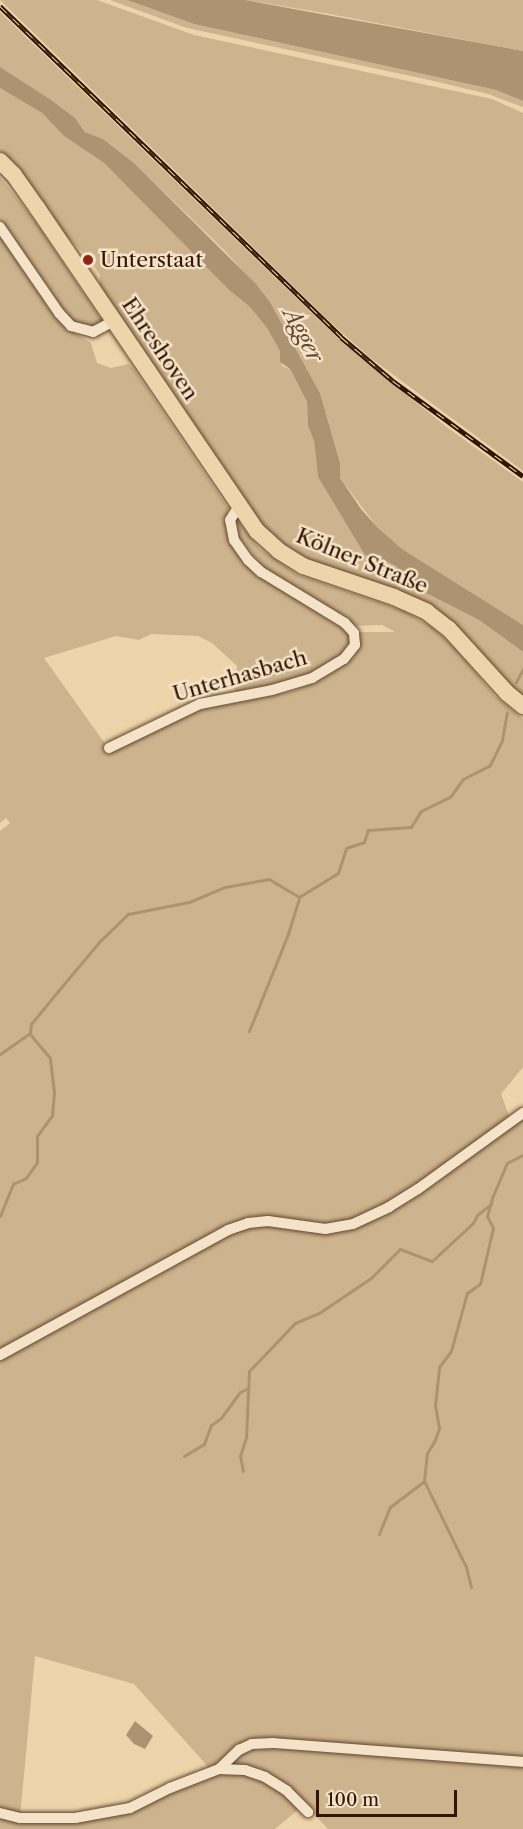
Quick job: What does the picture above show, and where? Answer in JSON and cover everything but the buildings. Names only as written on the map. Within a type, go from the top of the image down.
[{"type":"main road","name":"Ehreshoven","points":[[0,161],[32,200],[238,506]]},
{"type":"main road","name":"Kölner Straße","points":[[238,506],[270,543],[303,566],[394,597],[427,612],[449,629],[507,693],[523,706]]},
{"type":"street","points":[[0,226],[70,326],[93,332],[114,321]]},
{"type":"street","name":"Unterhasbach","points":[[109,748],[200,704],[272,690],[312,678],[344,659],[355,645],[354,633],[345,623],[261,572],[248,560],[234,540],[230,520],[238,506]]},
{"type":"street","points":[[0,1355],[228,1230],[248,1223],[268,1221],[325,1229],[353,1224],[418,1189],[519,1114]]},
{"type":"street","points":[[0,1813],[20,1818],[41,1819],[107,1814],[130,1808],[170,1788],[219,1769],[239,1750],[252,1744],[273,1743],[523,1762]]},
{"type":"street","points":[[219,1769],[245,1770],[265,1777],[287,1791],[308,1812]]},
{"type":"shaded area","points":[[0,0],[97,0],[194,35],[492,99],[523,113],[523,471],[368,356],[328,320]]},
{"type":"shaded area","points":[[110,0],[127,0],[194,24],[496,90],[523,101],[523,107],[488,94],[434,81],[187,28]]},
{"type":"shaded area","points":[[127,0],[245,0],[523,51],[523,101],[496,90],[194,24]]},
{"type":"shaded area","points":[[245,0],[523,0],[523,51],[324,13]]},
{"type":"shaded area","points":[[0,12],[344,344],[448,428],[523,482],[523,625],[402,549],[377,527],[340,478],[340,463],[320,393],[270,302],[227,253],[134,163],[103,139],[85,132],[75,118],[0,67]]},
{"type":"shaded area","points":[[0,67],[75,118],[85,132],[103,139],[134,163],[255,283],[270,302],[320,393],[340,463],[340,478],[361,509],[402,549],[523,625],[523,652],[479,620],[424,592],[417,586],[414,578],[399,573],[397,567],[382,559],[365,555],[318,477],[314,441],[308,426],[307,402],[290,369],[280,362],[280,351],[267,328],[250,307],[229,290],[104,163],[64,136],[42,113],[0,88]]},
{"type":"shaded area","points":[[0,88],[42,113],[64,136],[104,163],[229,290],[250,307],[267,328],[280,351],[282,366],[290,369],[307,402],[308,426],[314,441],[318,477],[343,518],[373,559],[382,559],[397,567],[399,573],[414,578],[417,586],[424,592],[479,620],[523,652],[523,698],[448,621],[298,555],[283,547],[259,523],[99,288],[100,275],[88,257],[59,229],[13,165],[0,152]]},
{"type":"shaded area","points":[[0,177],[37,224],[102,321],[101,324],[95,327],[77,325],[65,315],[0,220]]},
{"type":"shaded area","points":[[0,232],[71,330],[91,343],[97,363],[111,368],[128,364],[133,368],[228,508],[228,523],[245,562],[351,634],[349,649],[310,674],[291,682],[234,693],[237,666],[212,643],[198,636],[151,634],[139,640],[116,636],[44,658],[106,745],[106,754],[200,710],[293,691],[314,682],[353,657],[359,644],[358,632],[395,632],[382,625],[351,626],[342,616],[266,570],[237,536],[234,522],[237,520],[260,549],[298,575],[404,611],[432,627],[453,646],[495,696],[523,719],[523,1067],[501,1094],[512,1124],[523,1120],[523,1829],[328,1829],[304,1804],[273,1784],[299,1809],[275,1829],[0,1829],[0,831],[10,823],[6,818],[0,823]],"holes":[[[35,1656],[134,1684],[212,1771],[107,1814],[20,1818]]]},
{"type":"shaded area","points":[[135,1721],[153,1736],[145,1749],[134,1744],[126,1735]]},
{"type":"waterway","points":[[516,682],[523,669]]},
{"type":"waterway","points":[[0,1054],[30,1033],[31,1024],[58,991],[100,941],[128,914],[189,902],[225,887],[269,879],[299,897],[338,873],[346,848],[364,842],[368,830],[411,827],[421,811],[450,797],[463,779],[490,765],[502,740],[507,712]]},
{"type":"waterway","points":[[249,1031],[288,934],[299,898]]},
{"type":"waterway","points":[[0,1216],[13,1184],[26,1178],[37,1162],[37,1136],[52,1115],[54,1092],[50,1058],[30,1034]]},
{"type":"waterway","points":[[471,1587],[466,1567],[424,1481],[427,1453],[439,1428],[435,1406],[439,1367],[451,1351],[467,1293],[480,1284],[493,1228],[487,1216],[492,1198],[507,1163],[523,1155]]},
{"type":"waterway","points":[[243,1471],[240,1456],[246,1437],[249,1371],[295,1323],[319,1313],[371,1278],[400,1249],[432,1261],[473,1223],[477,1215],[491,1204]]},
{"type":"waterway","points":[[184,1456],[204,1444],[211,1425],[221,1418],[240,1392],[248,1388]]},
{"type":"waterway","points":[[379,1534],[390,1507],[423,1482]]},
{"type":"railway","points":[[0,6],[341,337],[393,381],[523,476]]},
{"type":"place","name":"Unterstaat","points":[[88,260]]},
{"type":"water label","name":"Agger","points":[[303,335]]}]
